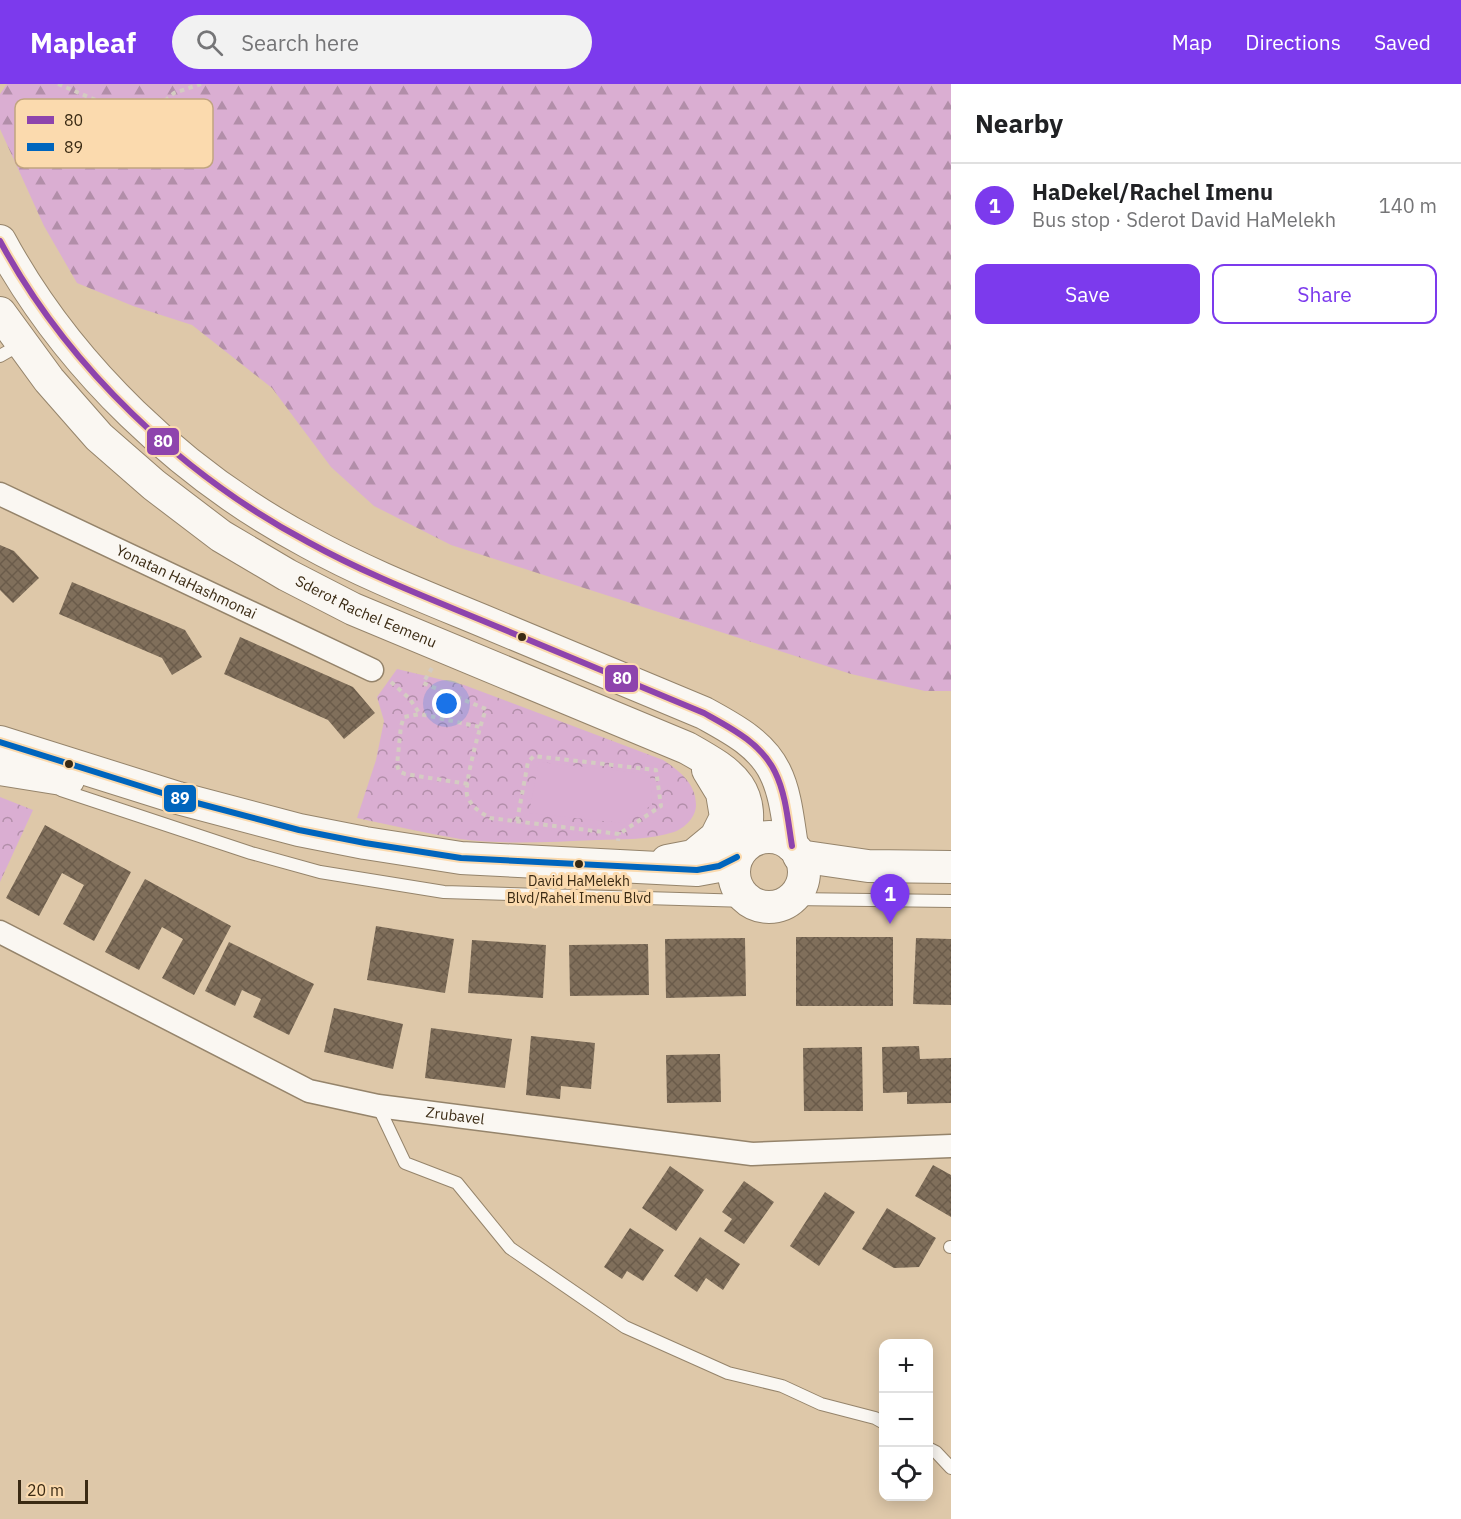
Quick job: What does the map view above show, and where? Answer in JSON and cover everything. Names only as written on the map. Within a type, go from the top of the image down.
[{"type":"street","points":[[0,242],[40,305],[79,356],[127,410],[178,455],[252,509],[306,542],[369,574],[704,713],[738,732],[761,752],[775,772],[796,851],[803,867],[803,879],[795,895]]},
{"type":"street","name":"Sderot Rachel Eemenu","points":[[0,314],[10,350],[49,380],[99,437],[154,485],[221,536],[287,575],[352,609],[687,748],[716,764],[734,778],[747,804],[748,826],[740,852]]},
{"type":"street","name":"Yonatan HaHashmonai","points":[[0,494],[372,670]]},
{"type":"street","points":[[624,866],[693,856],[716,837],[726,817],[722,793],[712,774],[687,748]]},
{"type":"street","points":[[1,760],[178,798],[299,830],[461,858],[697,870],[719,866],[751,842],[772,837],[783,840],[796,851],[868,866],[951,867]]},
{"type":"street","points":[[740,852],[734,876],[736,886],[745,898]]},
{"type":"street","points":[[697,870],[758,906],[770,908],[782,905],[827,877],[868,866]]},
{"type":"street","name":"Zrubavel","points":[[0,932],[309,1091],[378,1106],[752,1154],[951,1146]]},
{"type":"lane","points":[[1,760],[250,853],[320,872],[444,892],[745,898]]},
{"type":"lane","points":[[795,895],[951,901]]},
{"type":"lane","points":[[378,1106],[405,1163],[457,1183],[510,1248],[625,1328],[728,1373],[782,1386],[821,1404],[879,1420]]},
{"type":"lane","points":[[933,1450],[951,1468]]},
{"type":"path","points":[[58,84],[93,99]]},
{"type":"path","points":[[167,99],[174,93],[201,84]]},
{"type":"path","points":[[444,647],[423,683],[486,709],[466,791],[475,808],[490,818],[619,834],[661,806],[656,770],[534,756],[528,762],[517,821]]},
{"type":"path","points":[[372,670],[404,693],[420,714]]},
{"type":"path","points":[[468,784],[405,774],[399,771],[397,765],[401,726],[404,717],[420,714],[480,728]]},
{"type":"path","points":[[619,834],[624,866]]},
{"type":"green space","points":[[7,84],[951,84],[951,691],[925,691],[851,674],[451,545],[374,506],[331,467],[272,388],[192,325],[133,306],[77,283],[44,226],[18,168],[213,168],[213,99],[15,99],[15,162],[0,129],[0,94]]},
{"type":"green space","points":[[397,669],[464,685],[663,760],[690,784],[695,797],[694,814],[686,825],[665,835],[626,839],[528,842],[460,839],[357,818],[376,760],[384,721],[377,697]]},
{"type":"green space","points":[[539,762],[650,774],[652,805],[622,823],[529,813]]},
{"type":"green space","points":[[0,797],[33,810],[0,882]]},
{"type":"building","points":[[0,545],[14,551],[39,578],[13,603],[0,590]]},
{"type":"building","points":[[72,582],[185,630],[202,657],[172,675],[162,658],[59,614]]},
{"type":"building","points":[[240,637],[353,687],[375,713],[344,739],[328,720],[224,674]]},
{"type":"building","points":[[45,825],[131,872],[94,941],[63,924],[84,885],[62,873],[39,916],[6,898]]},
{"type":"building","points":[[145,879],[231,926],[194,995],[162,978],[183,939],[162,927],[139,970],[105,952]]},
{"type":"building","points":[[376,926],[454,939],[445,993],[367,980]]},
{"type":"building","points":[[796,937],[893,937],[893,1006],[796,1006]]},
{"type":"building","points":[[745,938],[746,996],[666,998],[665,939]]},
{"type":"building","points":[[916,938],[951,939],[951,1005],[913,1004]]},
{"type":"building","points":[[472,940],[546,945],[543,998],[468,993]]},
{"type":"building","points":[[229,942],[314,984],[289,1035],[253,1017],[261,999],[242,990],[235,1006],[205,991]]},
{"type":"building","points":[[648,944],[649,995],[570,996],[569,945]]},
{"type":"building","points":[[334,1008],[403,1024],[393,1069],[324,1052]]},
{"type":"building","points":[[431,1028],[512,1039],[505,1088],[425,1078]]},
{"type":"building","points":[[531,1036],[595,1043],[591,1089],[561,1086],[560,1099],[526,1095]]},
{"type":"building","points":[[919,1046],[920,1059],[951,1058],[951,1103],[907,1104],[907,1092],[883,1093],[882,1047]]},
{"type":"building","points":[[862,1047],[863,1111],[804,1111],[803,1048]]},
{"type":"building","points":[[720,1054],[721,1102],[667,1103],[666,1055]]},
{"type":"building","points":[[933,1165],[951,1175],[951,1217],[915,1196]]},
{"type":"building","points":[[670,1166],[704,1190],[676,1231],[642,1208]]},
{"type":"building","points":[[744,1181],[774,1202],[744,1244],[724,1231],[732,1219],[722,1212]]},
{"type":"building","points":[[825,1192],[855,1212],[819,1266],[790,1246]]},
{"type":"building","points":[[887,1208],[936,1238],[919,1267],[894,1268],[862,1249]]},
{"type":"building","points":[[630,1228],[664,1250],[643,1281],[627,1271],[622,1279],[604,1267]]},
{"type":"building","points":[[700,1237],[740,1264],[723,1290],[706,1278],[697,1292],[674,1276]]},
{"type":"transit line","name":"80","points":[[0,241],[59,332],[94,374],[132,414],[173,451],[216,484],[261,515],[350,564],[704,713],[735,731],[762,753],[775,772],[784,799],[792,846]]},
{"type":"transit line","name":"89","points":[[0,742],[178,798],[299,830],[461,858],[697,870],[719,866],[737,857]]},
{"type":"place","name":"David HaMelekh Blvd/Rahel Imenu Blvd","points":[[579,864]]},
{"type":"place","name":"HaDekel/Rachel Imenu","points":[[890,924]]}]
